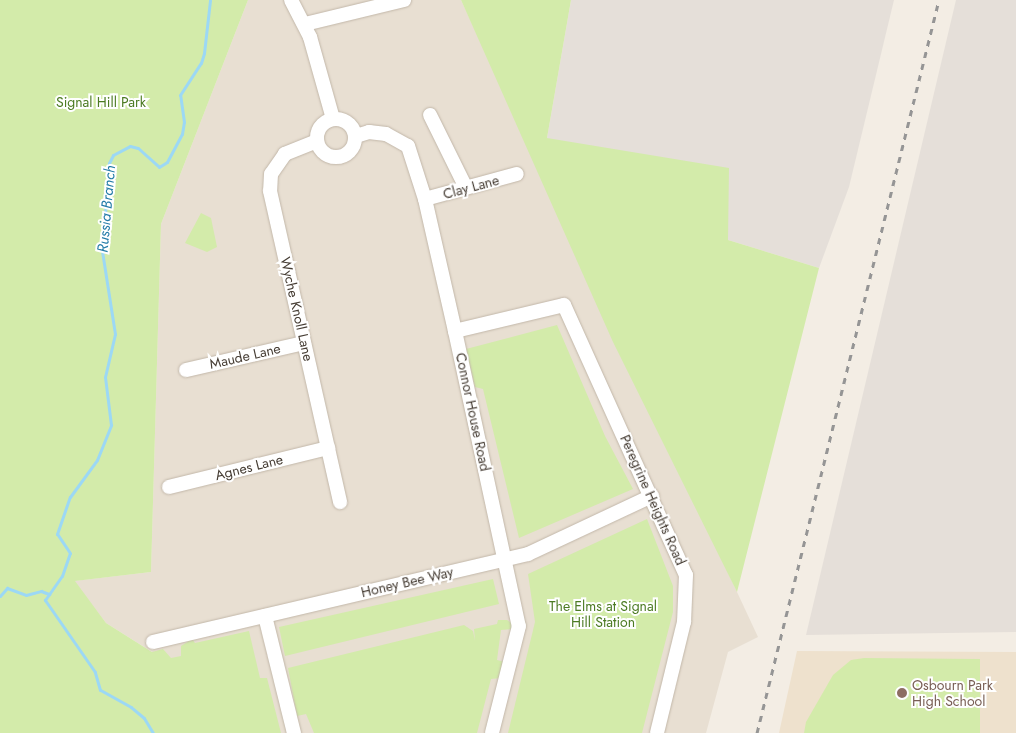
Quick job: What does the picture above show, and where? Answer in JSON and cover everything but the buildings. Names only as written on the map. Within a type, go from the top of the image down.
[{"type":"street","points":[[291,0],[305,24],[333,119]]},
{"type":"street","points":[[305,24],[404,0]]},
{"type":"street","points":[[430,115],[466,188]]},
{"type":"street","points":[[333,119],[350,124],[356,136],[353,148],[336,158],[324,153],[317,142],[322,125],[333,119]]},
{"type":"street","name":"Connor House Road","points":[[356,136],[369,132],[386,134],[408,146],[424,199],[455,332],[519,626],[492,733]]},
{"type":"street","name":"Wyche Knoll Lane","points":[[317,142],[285,154],[274,167],[270,181],[340,502]]},
{"type":"street","name":"Clay Lane","points":[[424,199],[517,174]]},
{"type":"street","name":"Peregrine Heights Road","points":[[455,332],[564,305],[683,564],[688,586],[684,622],[657,733]]},
{"type":"street","name":"Maude Lane","points":[[186,370],[304,343]]},
{"type":"street","name":"Agnes Lane","points":[[169,487],[328,448]]},
{"type":"street","name":"Honey Bee Way","points":[[153,642],[528,554],[652,496]]},
{"type":"street","points":[[265,616],[294,733]]},
{"type":"shaded area","points":[[248,0],[461,0],[758,637],[728,652],[706,733],[198,733],[173,665],[106,623],[74,581],[151,572],[161,224]]},
{"type":"shaded area","points":[[571,0],[894,0],[849,187],[819,268],[728,240],[547,138]]},
{"type":"shaded area","points":[[956,0],[1016,0],[1016,632],[806,635]]},
{"type":"shaded area","name":"Osbourn Park High School","points":[[797,651],[1016,652],[1016,733],[779,733]]},
{"type":"green space","name":"Signal Hill Park","points":[[0,0],[248,0],[161,224],[151,572],[75,581],[106,623],[152,652],[163,649],[171,658],[181,656],[181,646],[192,639],[195,643],[249,631],[260,678],[267,678],[281,733],[0,733]]},
{"type":"green space","points":[[461,0],[571,0],[547,138],[729,168],[728,240],[819,268],[737,592],[613,342]]},
{"type":"green space","points":[[201,213],[211,218],[217,247],[207,252],[185,243]]},
{"type":"green space","points":[[557,325],[605,436],[633,489],[519,538],[483,389],[475,387],[466,349]]},
{"type":"green space","name":"The Elms at Signal Hill Station","points":[[647,519],[673,586],[673,612],[642,733],[508,733],[535,622],[528,574]]},
{"type":"green space","points":[[493,579],[499,604],[285,656],[279,627]]},
{"type":"green space","points":[[498,620],[507,620],[513,624],[512,629],[501,630],[497,660],[505,662],[501,678],[491,679],[477,733],[314,733],[306,714],[297,716],[288,668],[464,625],[473,631],[475,641],[474,629],[497,624]]},
{"type":"green space","name":"Osbourn Park High School","points":[[864,658],[980,659],[980,733],[804,733],[806,722],[833,675],[851,660]]},
{"type":"waterway","name":"Russia Branch","points":[[153,733],[144,718],[131,707],[100,690],[95,672],[45,600],[62,576],[70,553],[57,534],[70,497],[97,460],[111,425],[105,377],[115,334],[102,251],[109,163],[113,155],[130,146],[138,148],[159,167],[167,162],[182,134],[184,122],[180,95],[201,63],[204,53],[210,0]]},
{"type":"waterway","points":[[0,596],[7,588],[26,595],[41,591],[49,594]]},
{"type":"railway","points":[[757,733],[939,0]]},
{"type":"place","name":"Osbourn Park High School","points":[[902,693]]}]
